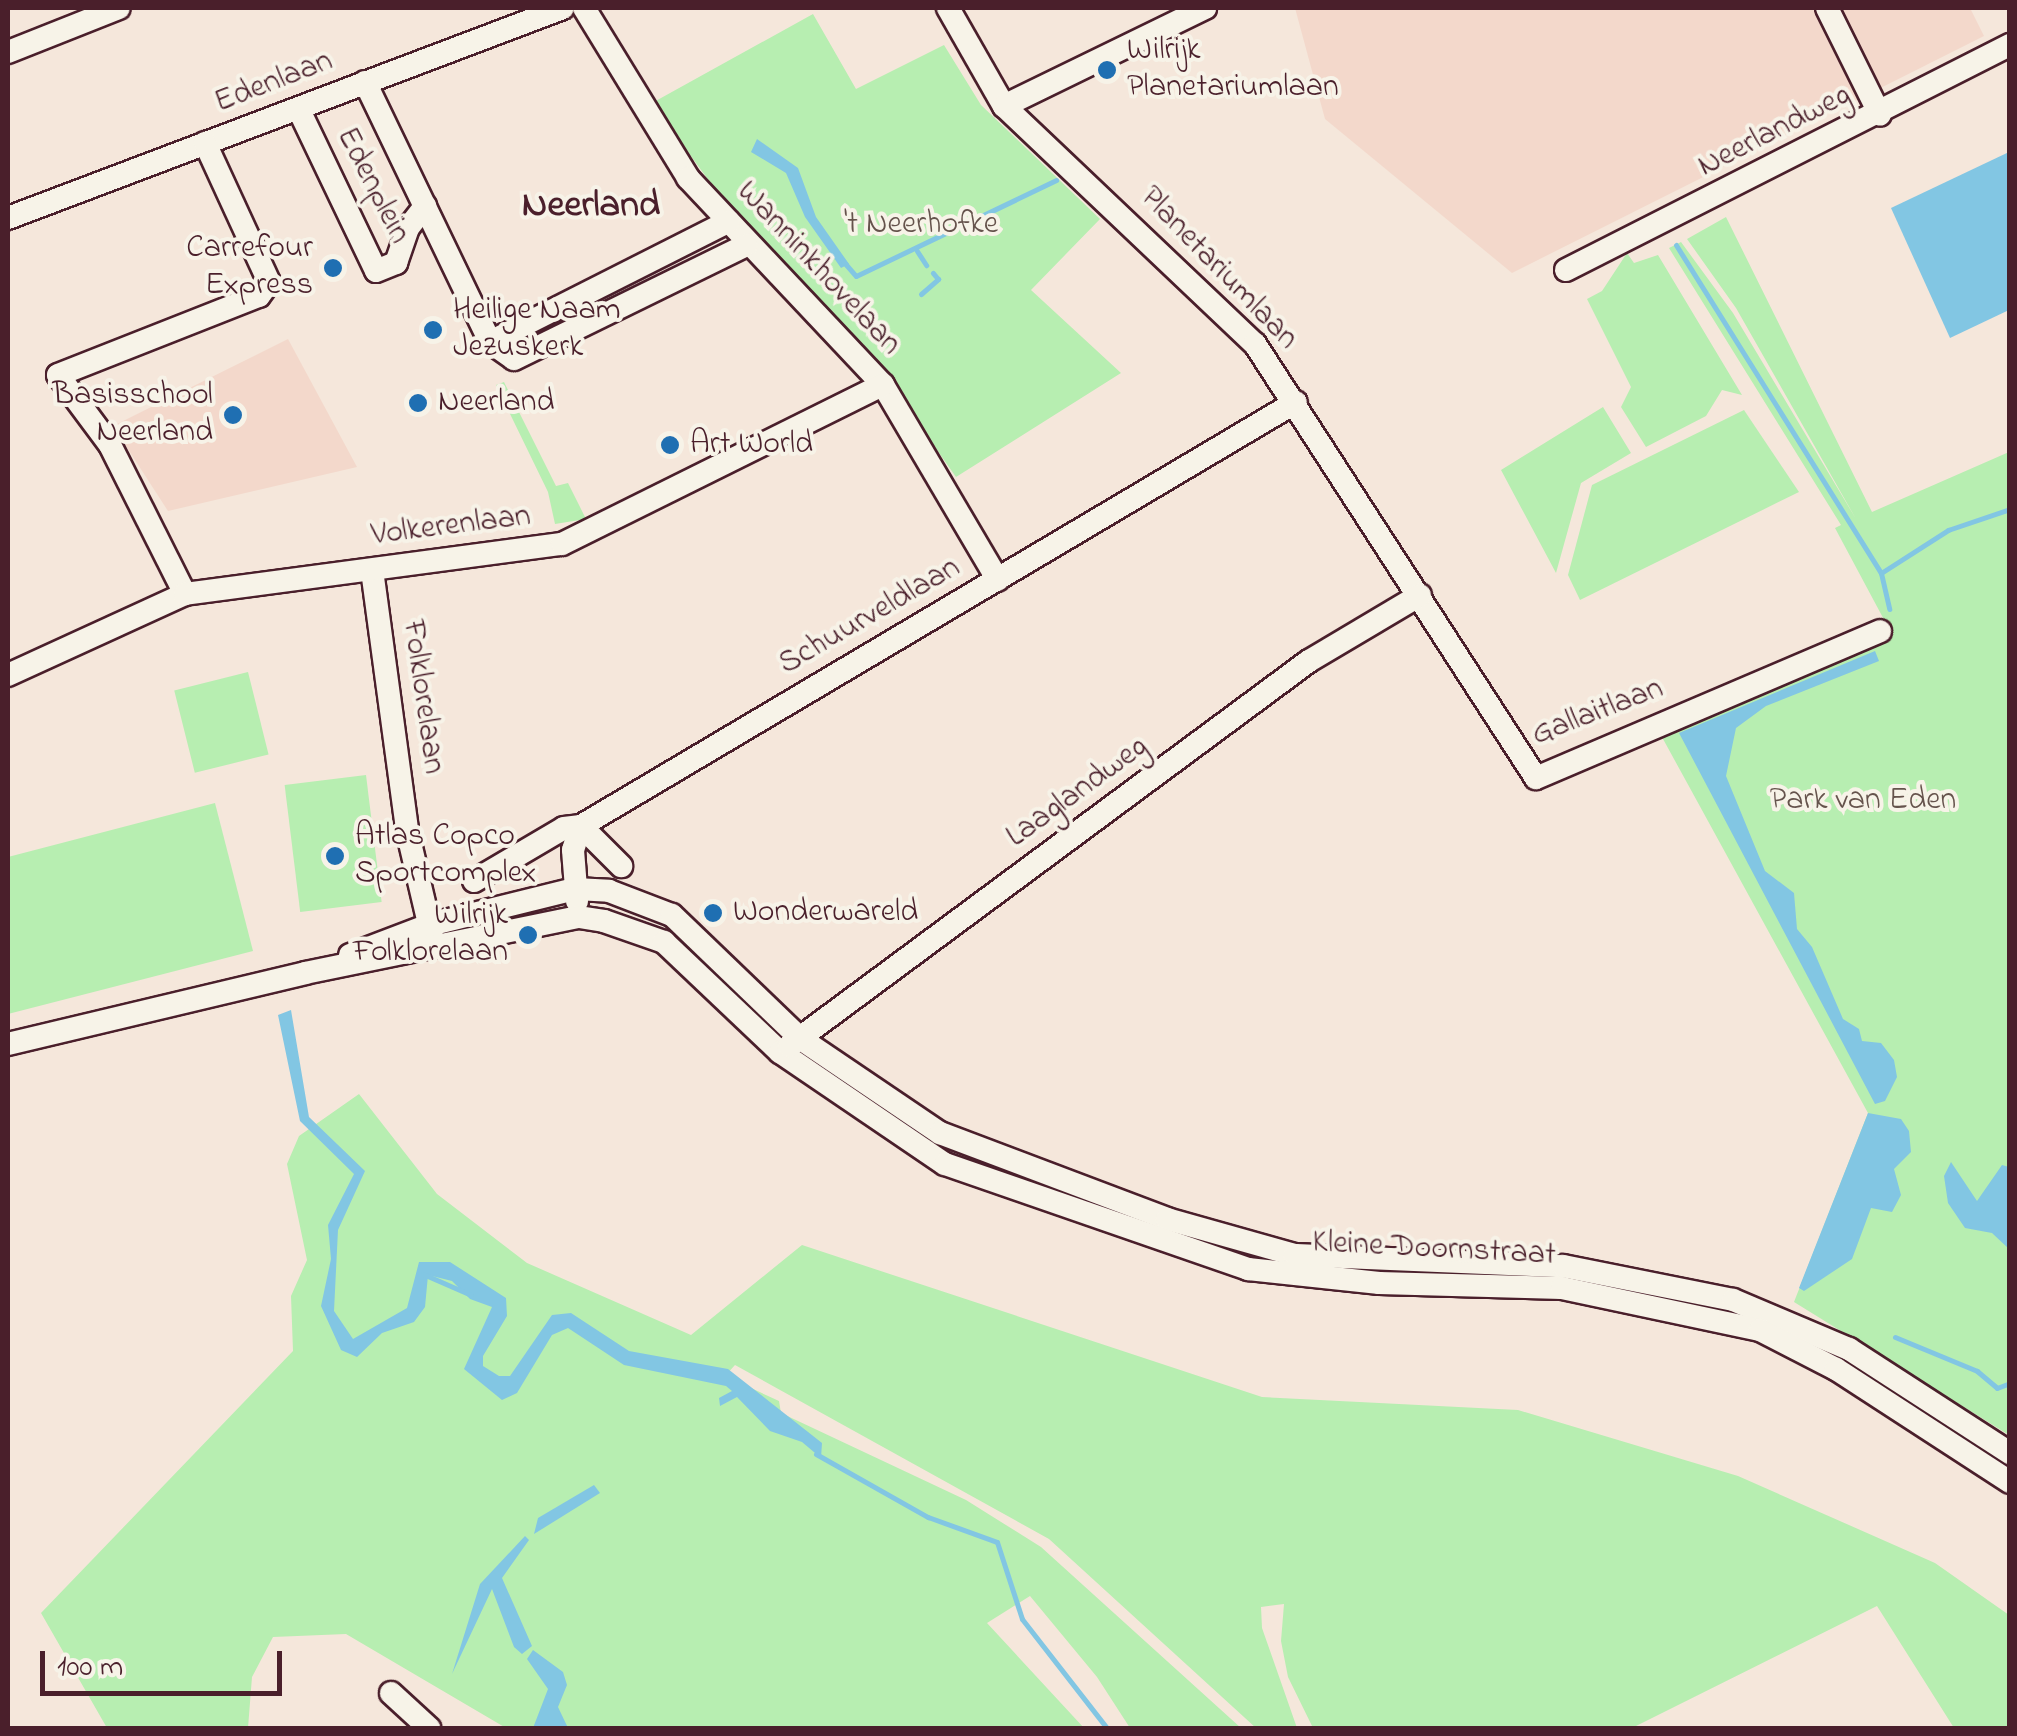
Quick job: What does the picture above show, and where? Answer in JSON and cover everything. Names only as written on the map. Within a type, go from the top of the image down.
[{"type":"street","points":[[8,52],[119,8]]},
{"type":"street","name":"Edenlaan","points":[[8,218],[563,8]]},
{"type":"street","name":"Wanninkhovelaan","points":[[584,8],[678,163],[747,245],[883,385],[998,580]]},
{"type":"street","name":"Planetariumlaan","points":[[948,8],[1004,106],[1254,344],[1296,402],[1420,595]]},
{"type":"street","points":[[1004,106],[1205,8]]},
{"type":"street","points":[[1827,8],[1880,115]]},
{"type":"street","name":"Neerlandweg","points":[[1566,270],[1880,115],[2010,46]]},
{"type":"street","name":"Edenplein","points":[[365,82],[490,342],[514,359],[747,245]]},
{"type":"street","name":"Edenplein","points":[[299,110],[376,271],[396,263],[408,228],[425,206]]},
{"type":"street","points":[[185,594],[110,446],[58,375],[259,296],[269,282],[205,143]]},
{"type":"street","points":[[490,342],[728,222]]},
{"type":"street","name":"Volkerenlaan","points":[[8,675],[185,594],[579,539],[883,385]]},
{"type":"street","name":"Schuurveldlaan","points":[[474,881],[564,828],[581,826],[1296,402]]},
{"type":"street","name":"Folklorelaan","points":[[372,570],[407,830],[435,950]]},
{"type":"street","name":"Gallaitlaan","points":[[1420,595],[1536,778],[1880,630]]},
{"type":"street","name":"Laaglandweg","points":[[780,1052],[1309,661],[1420,595]]},
{"type":"street","points":[[578,918],[573,850],[581,826],[621,866]]},
{"type":"street","name":"Kleine Doornstraat","points":[[305,972],[429,925],[575,890],[609,891],[672,915],[852,1091],[945,1164],[1248,1269],[1379,1284],[1562,1288],[1760,1330],[1836,1369],[2010,1482]]},
{"type":"street","name":"Kleine Doornstraat","points":[[8,1044],[305,972],[435,950],[578,918],[639,930],[664,942],[780,1052],[940,1134],[1235,1241],[1359,1261],[1563,1266],[1784,1317],[1910,1385],[2010,1452]]},
{"type":"street","points":[[391,1692],[429,1728]]},
{"type":"shaded area","points":[[1295,8],[1970,8],[1984,36],[1512,273],[1325,119]]},
{"type":"shaded area","name":"Basisschool Neerland","points":[[288,339],[357,467],[168,511],[113,426]]},
{"type":"green space","name":"'t Neerhofke","points":[[813,14],[856,89],[944,45],[981,105],[1100,219],[1031,290],[1121,373],[956,477],[882,372],[726,204],[652,103]]},
{"type":"green space","name":"Park van Eden","points":[[1726,217],[1872,512],[2009,452],[2009,1435],[1794,1302],[1868,1113],[1657,728],[1889,629],[1835,528],[1841,525],[1669,248],[1681,242],[1733,313],[1856,519],[1736,308],[1687,239]]},
{"type":"green space","points":[[1627,253],[1634,263],[1658,255],[1742,395],[1722,390],[1706,416],[1646,447],[1621,407],[1631,387],[1587,299],[1602,291]]},
{"type":"green space","points":[[504,382],[556,486],[568,483],[586,519],[555,524],[548,492],[496,385]]},
{"type":"green space","points":[[1603,407],[1631,453],[1581,483],[1556,573],[1501,470]]},
{"type":"green space","points":[[1744,410],[1799,492],[1580,600],[1568,575],[1592,485]]},
{"type":"green space","points":[[248,672],[269,754],[195,773],[174,690]]},
{"type":"green space","name":"Atlas Copco Sportcomplex","points":[[366,775],[382,902],[300,912],[285,785]]},
{"type":"green space","points":[[215,803],[253,951],[8,1014],[8,857]]},
{"type":"green space","points":[[359,1094],[437,1194],[527,1263],[691,1335],[802,1245],[1262,1397],[1518,1410],[1738,1476],[1935,1563],[2009,1615],[2009,1728],[1954,1728],[1877,1606],[1632,1728],[1313,1728],[1288,1677],[1281,1641],[1284,1604],[1261,1607],[1262,1628],[1297,1728],[1256,1728],[1049,1539],[735,1365],[725,1376],[779,1401],[781,1413],[966,1500],[1041,1547],[1241,1728],[1130,1728],[1097,1677],[1030,1596],[987,1623],[1084,1728],[506,1728],[346,1634],[273,1637],[252,1677],[248,1728],[107,1728],[41,1613],[293,1351],[291,1296],[307,1260],[287,1164],[299,1136]]},
{"type":"water","points":[[757,139],[798,168],[816,217],[849,264],[841,268],[805,217],[786,173],[751,152]]},
{"type":"water","points":[[2009,152],[2009,310],[1950,338],[1891,208]]},
{"type":"water","points":[[1875,651],[1879,661],[1766,706],[1736,728],[1726,776],[1765,871],[1794,893],[1797,929],[1812,947],[1843,1019],[1859,1029],[1862,1041],[1881,1043],[1894,1060],[1897,1077],[1885,1101],[1875,1104],[1679,733]]},
{"type":"water","points":[[291,1010],[309,1117],[365,1171],[338,1230],[334,1311],[353,1339],[407,1308],[419,1262],[450,1262],[506,1298],[507,1316],[483,1356],[483,1366],[499,1376],[510,1376],[552,1315],[571,1313],[629,1351],[728,1369],[822,1443],[821,1458],[802,1442],[770,1431],[737,1397],[720,1406],[719,1398],[732,1391],[726,1386],[624,1365],[568,1328],[552,1335],[517,1393],[502,1400],[464,1369],[492,1307],[470,1299],[452,1281],[428,1275],[425,1307],[414,1322],[382,1333],[357,1357],[341,1350],[321,1306],[331,1259],[328,1225],[354,1174],[300,1121],[278,1015]]},
{"type":"water","points":[[1868,1113],[1901,1119],[1909,1131],[1911,1152],[1894,1169],[1901,1195],[1892,1212],[1871,1208],[1852,1259],[1804,1291],[1799,1288]]},
{"type":"water","points":[[1951,1162],[1977,1201],[2002,1165],[2009,1167],[2009,1249],[1992,1233],[1965,1228],[1948,1203],[1944,1176]]},
{"type":"water","points":[[594,1485],[600,1493],[534,1534],[538,1518]]},
{"type":"water","points":[[525,1536],[529,1540],[502,1578],[532,1646],[522,1654],[514,1647],[492,1589],[452,1674],[480,1584]]},
{"type":"water","points":[[533,1650],[563,1672],[567,1685],[558,1707],[568,1728],[533,1728],[548,1689],[527,1659]]},
{"type":"waterway","points":[[842,260],[856,276],[1056,180]]},
{"type":"waterway","points":[[1676,245],[1881,573],[1889,609]]},
{"type":"waterway","points":[[917,251],[926,265]]},
{"type":"waterway","points":[[921,294],[938,279],[933,273]]},
{"type":"waterway","points":[[1881,573],[1948,530],[2010,509]]},
{"type":"waterway","points":[[423,1274],[471,1295]]},
{"type":"waterway","points":[[1895,1337],[1977,1371],[1997,1388],[2010,1383]]},
{"type":"waterway","points":[[816,1454],[928,1517],[997,1542],[1022,1619],[1107,1728]]},
{"type":"place","name":"Wilrijk Planetariumlaan","points":[[1107,70]]},
{"type":"place","name":"Carrefour Express","points":[[333,268]]},
{"type":"place","name":"Heilige Naam Jezuskerk","points":[[433,330]]},
{"type":"place","name":"Neerland","points":[[418,403]]},
{"type":"place","name":"Basisschool Neerland","points":[[233,415]]},
{"type":"place","name":"Art World","points":[[670,445]]},
{"type":"place","name":"Atlas Copco Sportcomplex","points":[[335,856]]},
{"type":"place","name":"Wonderwareld","points":[[713,913]]},
{"type":"place","name":"Wilrijk Folklorelaan","points":[[528,935]]},
{"type":"district","name":"Neerland","points":[[591,207]]}]
